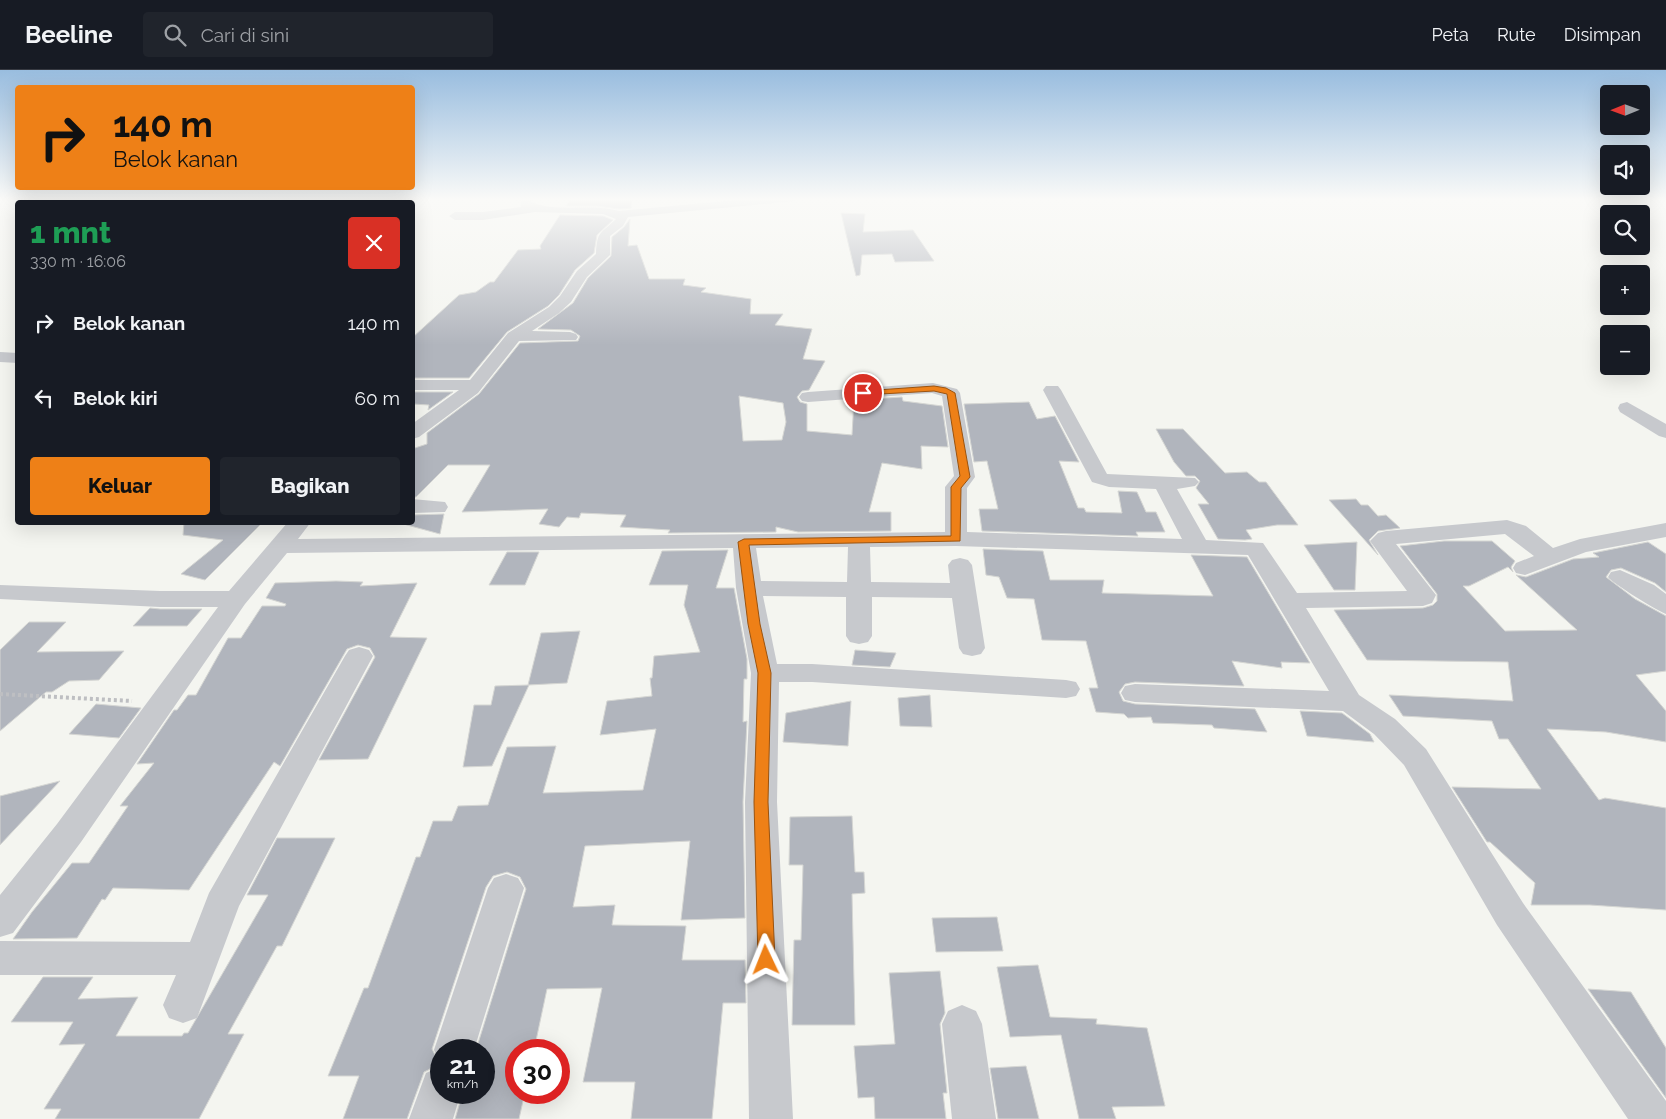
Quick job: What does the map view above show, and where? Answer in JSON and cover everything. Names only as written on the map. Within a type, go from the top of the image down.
[{"type":"street","points":[[415,431],[475,385],[520,330],[549,314],[566,298],[582,274],[602,255],[602,247]]},
{"type":"street","points":[[514,336],[570,338]]},
{"type":"street","points":[[0,357],[15,358]]},
{"type":"street","points":[[415,385],[475,385]]},
{"type":"street","points":[[808,397],[934,388],[943,389],[951,393],[965,477],[956,487],[956,539]]},
{"type":"street","points":[[1052,390],[1099,478],[1110,481],[1188,482]]},
{"type":"street","points":[[1627,408],[1666,432]]},
{"type":"street","points":[[1164,483],[1198,546]]},
{"type":"street","points":[[415,506],[437,508]]},
{"type":"street","points":[[0,922],[69,833],[236,599],[298,525]]},
{"type":"street","points":[[1289,601],[1423,598],[1383,543],[1382,541],[1386,538],[1507,527],[1518,531],[1550,558]]},
{"type":"street","points":[[1525,568],[1580,546],[1666,530]]},
{"type":"street","points":[[280,546],[956,539],[1255,548],[1349,702],[1379,721],[1395,734],[1415,756],[1510,914],[1653,1119]]},
{"type":"street","points":[[744,542],[748,588],[764,673],[761,802],[771,1119]]},
{"type":"street","points":[[860,548],[860,636]]},
{"type":"street","points":[[960,565],[972,648]]},
{"type":"street","points":[[1620,577],[1645,590],[1666,606]]},
{"type":"street","points":[[748,588],[964,591]]},
{"type":"street","points":[[0,592],[160,599],[236,599]]},
{"type":"street","points":[[183,1005],[222,904],[359,656]]},
{"type":"street","points":[[764,673],[812,673],[1066,689]]},
{"type":"street","points":[[1135,693],[1349,702]]},
{"type":"street","points":[[458,1039],[506,888]]},
{"type":"street","points":[[0,958],[202,959]]},
{"type":"street","points":[[962,1024],[974,1119]]},
{"type":"street","points":[[431,1119],[436,1104]]},
{"type":"path","points":[[0,694],[161,702]]},
{"type":"building","points":[[540,247],[595,247],[594,253],[575,270],[559,295],[548,306],[507,332],[469,378],[415,378],[415,335],[459,295],[476,292],[490,282],[494,282],[518,250],[541,249]]},
{"type":"building","points":[[611,247],[638,247],[649,279],[685,279],[683,285],[706,288],[701,292],[751,299],[750,314],[783,314],[775,325],[812,329],[803,359],[825,361],[809,390],[802,391],[797,397],[800,402],[807,404],[807,431],[852,435],[854,400],[902,397],[903,401],[942,406],[948,447],[921,446],[922,469],[882,463],[869,512],[891,512],[891,531],[798,532],[776,527],[776,532],[668,533],[670,530],[620,527],[626,515],[581,513],[579,518],[567,517],[559,527],[539,524],[548,509],[462,512],[490,465],[448,465],[415,497],[415,448],[427,444],[427,433],[479,394],[520,343],[578,341],[580,336],[571,330],[538,329],[573,303],[588,278],[611,256]],"holes":[[[739,396],[783,403],[786,422],[782,440],[743,441]]]},
{"type":"building","points":[[849,247],[924,247],[934,261],[895,262],[892,254],[862,255],[860,275],[856,276]]},
{"type":"building","points":[[415,392],[453,392],[428,410],[429,405],[415,404]]},
{"type":"building","points":[[1029,402],[1037,419],[1055,416],[1079,462],[1059,461],[1078,508],[1084,508],[1086,512],[1122,513],[1118,491],[1137,492],[1146,512],[1156,512],[1165,532],[1136,532],[1138,536],[982,531],[979,509],[998,509],[987,461],[974,462],[964,404]]},
{"type":"building","points":[[1156,429],[1183,429],[1225,473],[1247,472],[1259,482],[1266,482],[1298,525],[1277,525],[1246,530],[1252,539],[1218,539],[1198,504],[1209,504],[1196,488],[1200,481],[1195,476],[1186,476],[1174,462]]},
{"type":"building","points":[[1356,499],[1361,505],[1368,505],[1378,516],[1386,515],[1400,528],[1378,531],[1369,540],[1378,555],[1329,500]]},
{"type":"building","points":[[444,514],[440,534],[407,525],[415,525],[415,515]]},
{"type":"building","points":[[184,525],[260,525],[205,580],[181,574],[223,540],[183,535]]},
{"type":"building","points":[[1444,541],[1492,541],[1515,561],[1511,567],[1513,572],[1508,567],[1469,586],[1463,586],[1505,631],[1577,630],[1516,575],[1526,577],[1573,559],[1599,557],[1593,553],[1648,542],[1666,554],[1666,592],[1655,583],[1621,568],[1611,570],[1606,577],[1635,599],[1666,616],[1666,671],[1636,675],[1666,711],[1666,742],[1606,732],[1547,729],[1599,800],[1605,798],[1666,808],[1666,910],[1590,905],[1531,905],[1535,883],[1490,842],[1487,842],[1452,787],[1541,789],[1508,739],[1499,739],[1492,721],[1403,716],[1389,695],[1513,701],[1508,662],[1367,660],[1334,610],[1423,608],[1433,605],[1437,601],[1437,594],[1400,546]]},
{"type":"building","points":[[1357,542],[1355,590],[1334,590],[1304,545]]},
{"type":"building","points":[[983,549],[1043,551],[1050,580],[1104,580],[1102,593],[1213,596],[1191,555],[1247,557],[1310,663],[1281,662],[1282,668],[1232,661],[1244,686],[1135,682],[1125,684],[1119,692],[1123,701],[1135,704],[1255,709],[1267,732],[1214,728],[1212,725],[1153,723],[1151,717],[1128,718],[1124,714],[1096,712],[1089,688],[1098,688],[1086,641],[1042,640],[1034,599],[1007,598],[999,577],[986,575]]},
{"type":"building","points":[[728,550],[716,588],[734,588],[747,659],[747,679],[744,679],[743,722],[747,721],[743,802],[745,918],[681,920],[690,841],[585,846],[573,907],[615,905],[612,925],[686,926],[682,960],[745,960],[746,1003],[723,1003],[712,1119],[631,1119],[635,1082],[583,1082],[602,988],[547,989],[536,1039],[505,1039],[505,1104],[522,1104],[519,1119],[455,1119],[459,1104],[495,1104],[495,1039],[479,1039],[526,889],[520,877],[507,872],[493,876],[486,887],[435,1039],[430,1039],[430,1069],[424,1072],[407,1119],[343,1119],[359,1076],[328,1076],[364,988],[368,988],[416,857],[420,857],[433,821],[452,821],[458,806],[488,805],[507,747],[556,746],[543,793],[643,790],[656,729],[600,735],[607,701],[652,696],[650,678],[652,678],[654,656],[700,652],[684,605],[688,585],[649,585],[662,551]]},
{"type":"building","points":[[507,552],[539,552],[525,585],[489,585]]},
{"type":"building","points":[[363,582],[360,586],[417,583],[390,637],[427,638],[368,759],[319,760],[375,657],[370,648],[358,645],[347,649],[280,766],[274,762],[189,890],[113,888],[105,900],[102,899],[77,938],[13,939],[32,912],[72,863],[89,863],[128,806],[120,806],[154,763],[137,764],[174,710],[177,710],[188,695],[196,695],[228,638],[241,638],[262,606],[285,606],[286,604],[266,598],[275,583]]},
{"type":"building","points":[[150,608],[202,609],[187,626],[133,626]]},
{"type":"building","points":[[29,622],[66,622],[37,652],[124,651],[99,680],[69,681],[52,692],[46,692],[0,731],[0,650]]},
{"type":"building","points":[[580,631],[567,683],[528,685],[541,633]]},
{"type":"building","points":[[855,650],[896,653],[890,667],[852,665]]},
{"type":"building","points":[[529,685],[492,766],[463,767],[474,705],[491,705],[495,686]]},
{"type":"building","points":[[930,695],[932,727],[900,726],[898,698]]},
{"type":"building","points":[[851,701],[848,746],[783,742],[786,713]]},
{"type":"building","points":[[96,704],[141,708],[119,738],[69,734]]},
{"type":"building","points":[[1300,711],[1342,713],[1370,734],[1374,742],[1307,736]]},
{"type":"building","points":[[60,781],[0,845],[0,796]]},
{"type":"building","points":[[852,816],[855,872],[864,872],[865,893],[852,894],[855,1025],[792,1025],[794,940],[801,940],[803,865],[789,865],[790,817]]},
{"type":"building","points":[[277,838],[335,838],[282,946],[277,946],[228,1034],[244,1034],[199,1119],[55,1119],[61,1109],[44,1109],[85,1044],[59,1045],[73,1022],[11,1022],[43,977],[93,977],[78,999],[138,997],[116,1036],[182,1036],[184,1033],[188,1033],[268,895],[247,895]]},
{"type":"building","points":[[997,917],[1003,951],[936,952],[932,918]]},
{"type":"building","points":[[1038,965],[1050,1017],[1097,1019],[1096,1024],[1147,1028],[1165,1106],[1112,1107],[1116,1119],[1079,1119],[1061,1035],[1010,1037],[997,967]]},
{"type":"building","points":[[940,971],[945,1013],[940,1024],[947,1093],[943,1093],[946,1119],[875,1119],[874,1097],[858,1098],[854,1046],[895,1044],[889,973]]},
{"type":"building","points":[[1588,989],[1631,992],[1666,1048],[1666,1098]]},
{"type":"building","points":[[1026,1066],[1039,1119],[998,1119],[990,1068]]},
{"type":"route","points":[[766,960],[761,802],[764,673],[748,588],[744,542],[956,539],[956,487],[965,477],[951,393],[943,389],[934,388],[863,393]]}]
